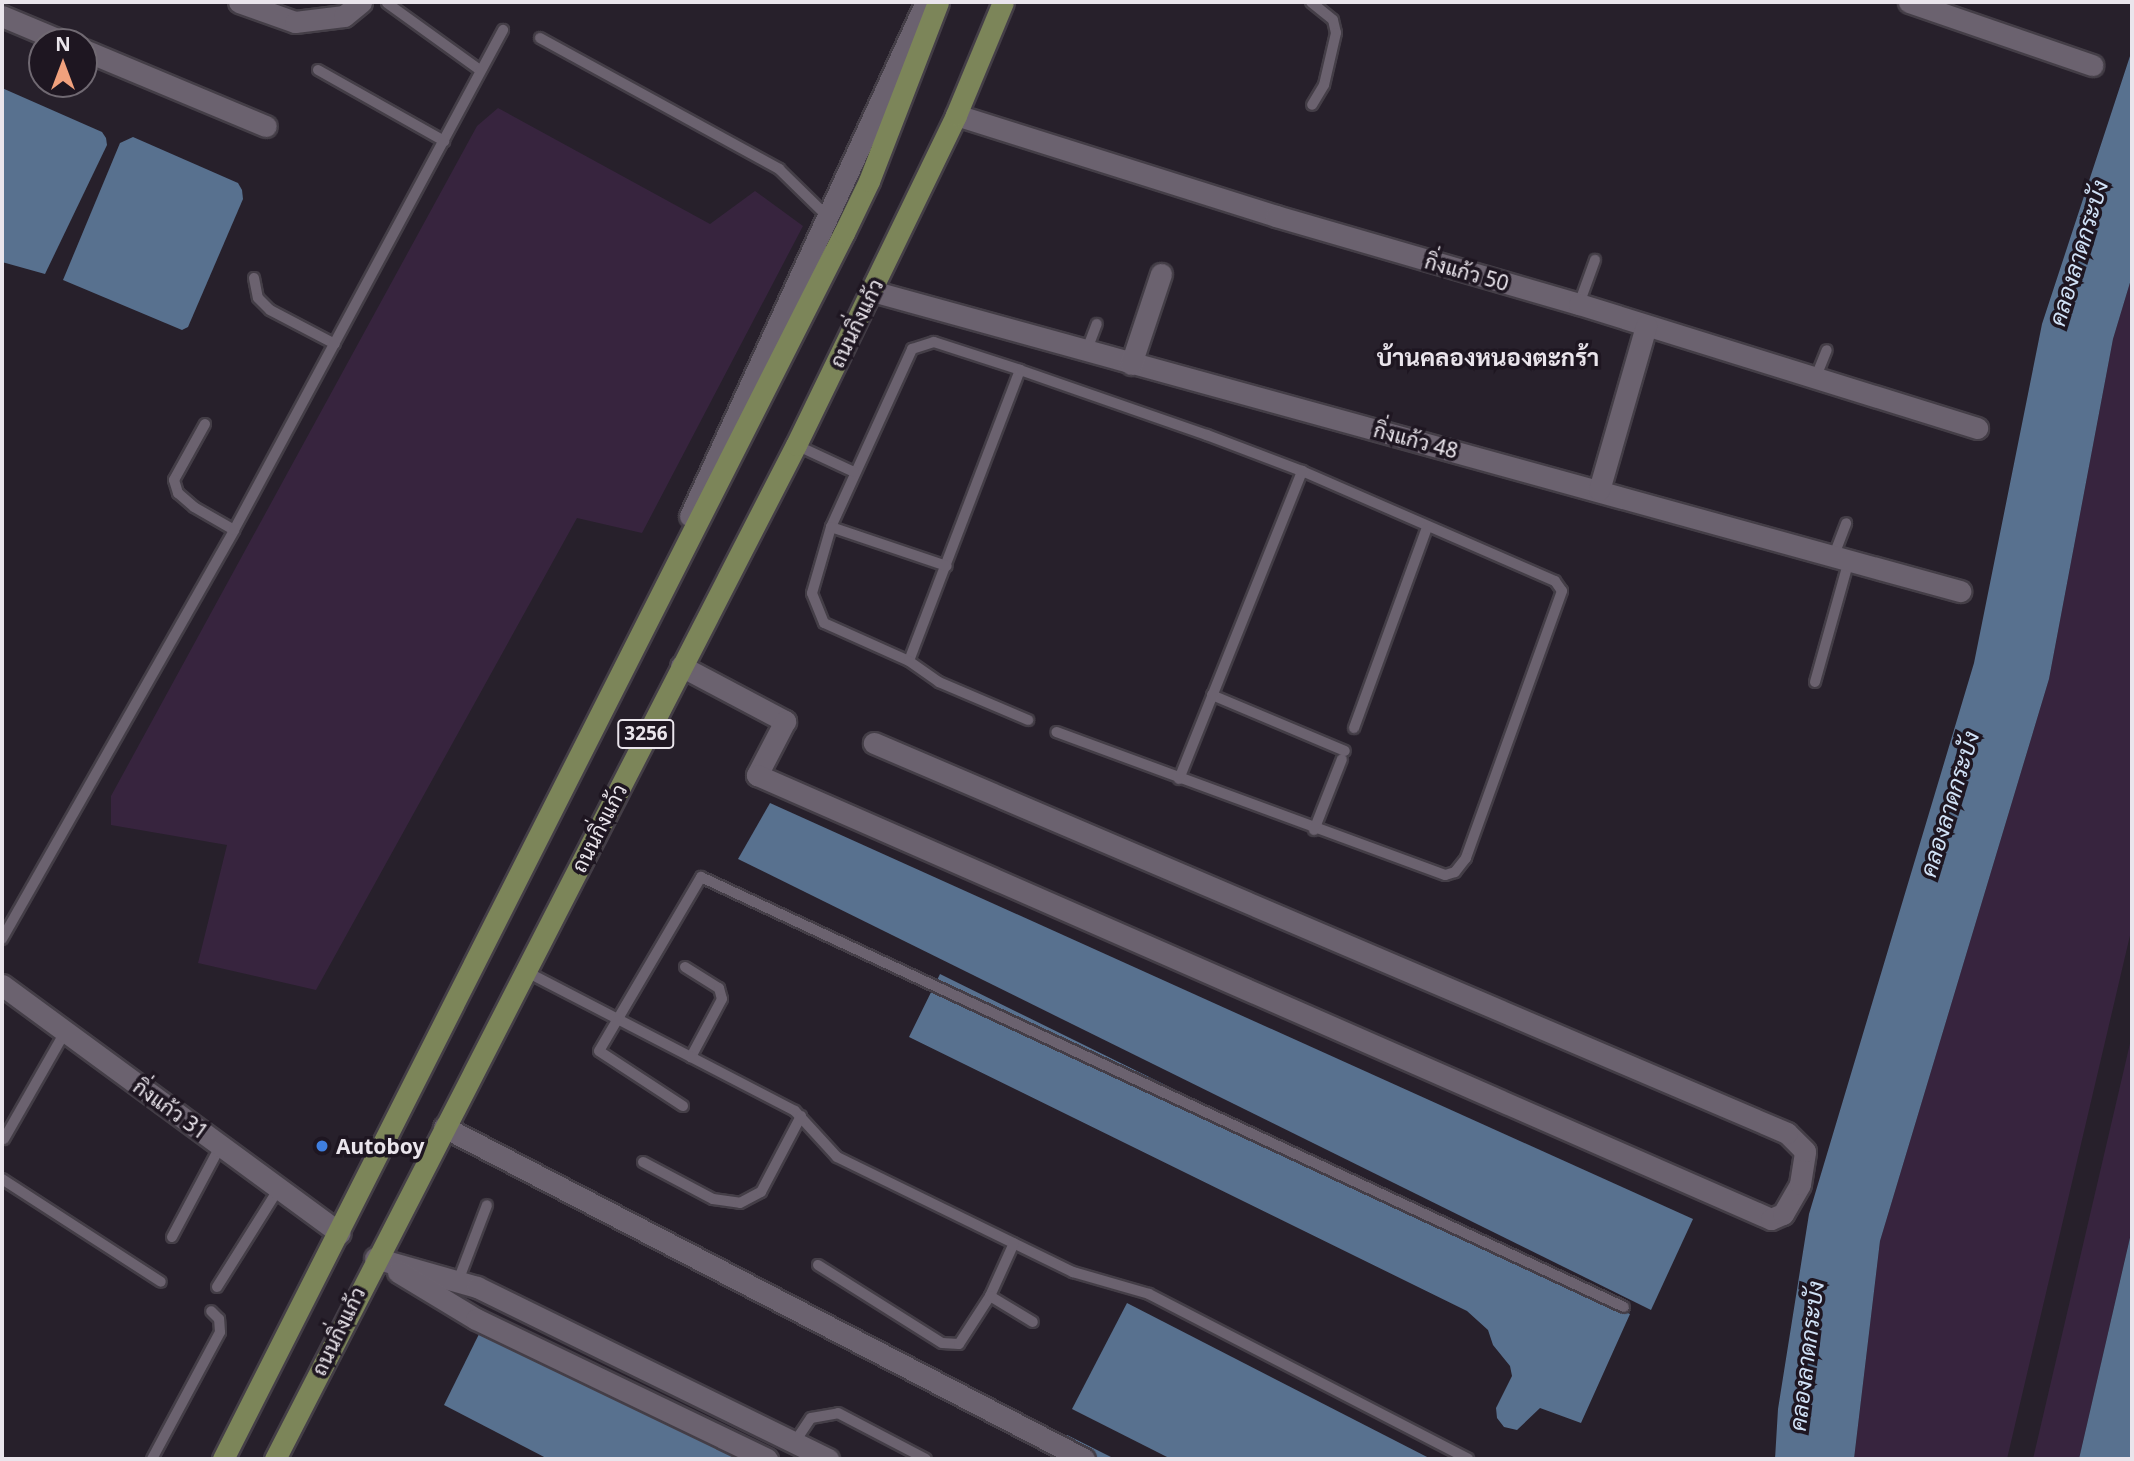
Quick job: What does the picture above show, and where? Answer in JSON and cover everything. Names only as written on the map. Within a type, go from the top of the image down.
[{"type":"main road","name":"ถนนกิ่งแก้ว","points":[[223,1459],[547,826],[844,233],[869,181],[938,2]]},
{"type":"main road","name":"ถนนกิ่งแก้ว","points":[[277,1459],[371,1255],[444,1126],[796,445],[956,115],[1003,2]]},
{"type":"street","points":[[6,2],[2,16],[31,28]]},
{"type":"street","points":[[239,2],[295,22],[317,22],[344,16],[361,2]]},
{"type":"street","points":[[547,826],[926,2]]},
{"type":"street","points":[[1909,2],[2092,65]]},
{"type":"street","points":[[98,56],[266,127]]},
{"type":"street","name":"กิ่งแก้ว 50","points":[[956,115],[1276,216],[1579,304],[1977,428]]},
{"type":"street","points":[[1131,364],[1161,274]]},
{"type":"street","name":"กิ่งแก้ว 48","points":[[872,291],[1960,591]]},
{"type":"street","points":[[1599,490],[1646,326]]},
{"type":"street","points":[[681,666],[785,721],[757,775],[1771,1219],[1783,1214],[1800,1184],[1805,1151],[1787,1133],[874,743]]},
{"type":"street","name":"กิ่งแก้ว 31","points":[[2,985],[340,1233]]},
{"type":"street","points":[[444,1126],[1084,1459]]},
{"type":"street","points":[[371,1255],[458,1281],[541,1316],[828,1459]]},
{"type":"street","points":[[371,1255],[476,1319],[767,1459]]},
{"type":"lane","points":[[1311,2],[1333,20],[1336,33],[1324,85],[1312,105]]},
{"type":"lane","points":[[387,3],[480,70]]},
{"type":"lane","points":[[2,939],[234,530],[503,30]]},
{"type":"lane","points":[[540,38],[779,169],[844,233]]},
{"type":"lane","points":[[318,70],[444,141]]},
{"type":"lane","points":[[1579,304],[1595,260]]},
{"type":"lane","points":[[254,278],[258,298],[270,310],[335,344]]},
{"type":"lane","points":[[1086,352],[1097,324]]},
{"type":"lane","points":[[1028,720],[939,682],[909,661],[832,629],[818,612],[811,593],[814,572],[854,472],[912,349],[920,343],[934,342],[1020,370],[1302,471],[1559,585],[1563,598],[1466,858],[1455,872],[1435,874],[1057,732]]},
{"type":"lane","points":[[1815,379],[1827,350]]},
{"type":"lane","points":[[909,661],[1020,370]]},
{"type":"lane","points":[[205,424],[174,480],[186,500],[234,530]]},
{"type":"lane","points":[[796,445],[854,472]]},
{"type":"lane","points":[[1179,779],[1302,471]]},
{"type":"lane","points":[[1815,682],[1842,558],[1846,523]]},
{"type":"lane","points":[[831,527],[947,566]]},
{"type":"lane","points":[[1354,728],[1427,527]]},
{"type":"lane","points":[[1212,695],[1343,755],[1314,830]]},
{"type":"lane","points":[[683,1106],[602,1056],[599,1047],[614,1017],[701,877],[1624,1307]]},
{"type":"lane","points":[[685,967],[719,988],[722,999],[691,1057]]},
{"type":"lane","points":[[525,971],[801,1116],[814,1136],[837,1157],[1086,1277],[1149,1294],[1468,1459]]},
{"type":"lane","points":[[4,1139],[65,1032]]},
{"type":"lane","points":[[643,1162],[713,1199],[740,1203],[761,1192],[801,1116]]},
{"type":"lane","points":[[172,1237],[221,1146]]},
{"type":"lane","points":[[2,1179],[161,1282]]},
{"type":"lane","points":[[217,1287],[279,1188]]},
{"type":"lane","points":[[458,1281],[487,1205]]},
{"type":"lane","points":[[818,1265],[952,1345],[966,1338],[1014,1243]]},
{"type":"lane","points":[[989,1296],[1033,1322]]},
{"type":"lane","points":[[152,1459],[220,1332],[219,1320],[211,1311]]},
{"type":"lane","points":[[794,1443],[811,1418],[838,1413],[926,1459]]},
{"type":"shaded area","points":[[498,108],[710,224],[755,191],[803,226],[642,533],[577,518],[316,990],[198,963],[227,845],[111,825],[111,796],[477,126]]},
{"type":"shaded area","points":[[2132,276],[2132,927],[2007,1459],[1854,1459],[1880,1241],[2049,679],[2113,339]]},
{"type":"shaded area","points":[[2132,1035],[2132,1229],[2079,1459],[2033,1459]]},
{"type":"water","name":"คลองลาดกระบัง","points":[[2132,50],[2132,276],[2113,339],[2049,679],[1880,1241],[1854,1459],[1775,1459],[1778,1409],[1809,1214],[1974,663],[2042,324]]},
{"type":"water","points":[[2,88],[102,132],[106,138],[107,145],[45,274],[2,262]]},
{"type":"water","points":[[133,137],[238,183],[242,190],[243,199],[188,327],[182,330],[63,280],[120,143]]},
{"type":"water","points":[[770,803],[1693,1219],[1651,1310],[738,859]]},
{"type":"water","points":[[940,974],[1630,1314],[1581,1423],[1540,1408],[1517,1430],[1504,1427],[1497,1418],[1496,1408],[1512,1376],[1510,1366],[1493,1345],[1488,1330],[1467,1311],[909,1037]]},
{"type":"water","points":[[2132,1229],[2132,1459],[2079,1459]]},
{"type":"water","points":[[1127,1303],[1431,1459],[1171,1459],[1072,1409]]},
{"type":"water","points":[[481,1330],[765,1459],[548,1459],[444,1405]]},
{"type":"water","points":[[1067,1435],[1115,1459],[1055,1459]]},
{"type":"place","name":"Autoboy","points":[[322,1146]]},
{"type":"district","name":"บ้านคลองหนองตะกร้า","points":[[1488,357]]}]
